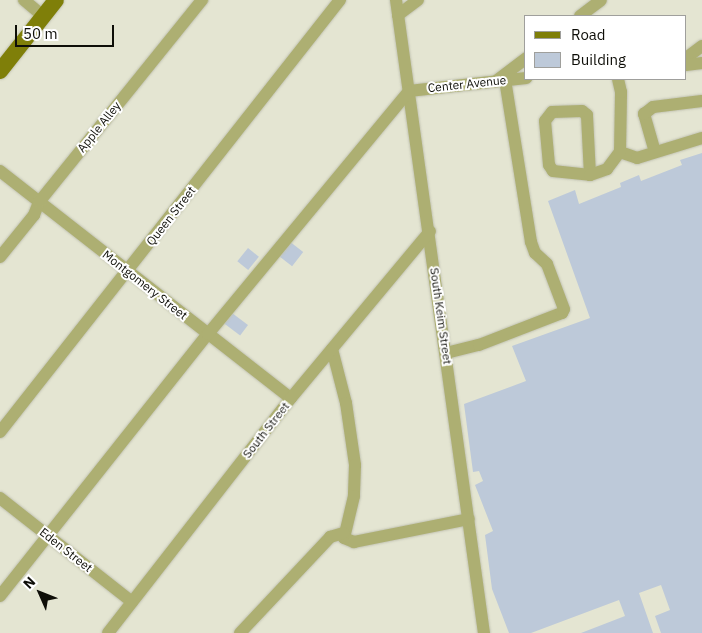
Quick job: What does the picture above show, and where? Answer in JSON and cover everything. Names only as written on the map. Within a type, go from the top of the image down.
[{"type":"main road","points":[[0,71],[56,0]]},
{"type":"street","points":[[24,0],[44,17]]},
{"type":"street","name":"Apple Alley","points":[[0,257],[34,215],[39,202],[202,0]]},
{"type":"street","name":"Queen Street","points":[[0,432],[340,0]]},
{"type":"street","name":"South Keim Street","points":[[396,0],[430,231],[484,633]]},
{"type":"street","points":[[398,15],[418,0]]},
{"type":"street","points":[[581,15],[601,0]]},
{"type":"street","points":[[687,57],[702,46]]},
{"type":"street","points":[[446,352],[479,345],[562,313],[564,309],[547,264],[535,253],[531,242],[501,80],[524,60]]},
{"type":"street","points":[[687,65],[702,63]]},
{"type":"street","name":"Center Avenue","points":[[409,91],[524,78]]},
{"type":"street","points":[[590,175],[587,115],[582,111],[552,112],[545,121],[549,165],[553,171],[590,175],[607,169],[620,152],[621,92],[618,80]]},
{"type":"street","points":[[0,596],[208,334],[409,91]]},
{"type":"street","points":[[656,152],[644,114],[653,108],[702,101]]},
{"type":"street","points":[[620,152],[637,158],[702,138]]},
{"type":"street","name":"Montgomery Street","points":[[0,172],[291,398]]},
{"type":"street","name":"South Street","points":[[108,633],[291,398],[430,231]]},
{"type":"street","points":[[332,349],[346,403],[355,465],[354,496],[343,533],[348,542],[469,520]]},
{"type":"street","name":"Eden Street","points":[[0,498],[132,602]]},
{"type":"street","points":[[240,633],[330,537],[343,533]]},
{"type":"building","points":[[702,153],[702,633],[661,633],[655,616],[670,610],[661,585],[639,593],[653,633],[581,633],[625,616],[619,600],[531,633],[509,633],[492,589],[485,535],[493,531],[475,485],[483,481],[479,471],[473,472],[464,404],[526,381],[512,346],[590,318],[548,201],[575,190],[579,204],[621,187],[620,183],[639,175],[641,181],[682,165],[680,160]]},
{"type":"building","points":[[289,241],[303,252],[292,266],[278,255]]},
{"type":"building","points":[[248,248],[259,257],[248,270],[237,261]]},
{"type":"building","points":[[232,313],[248,325],[240,335],[224,323]]}]
